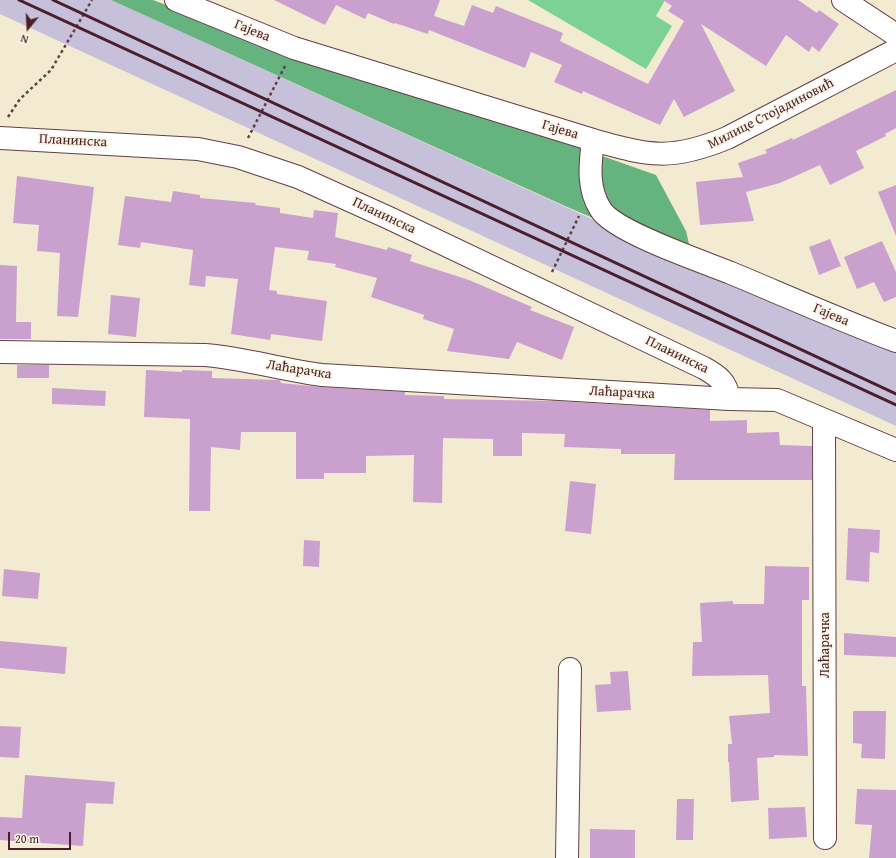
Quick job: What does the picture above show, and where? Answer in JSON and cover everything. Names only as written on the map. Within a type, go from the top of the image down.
[{"type":"street","name":"Гајева","points":[[176,0],[294,48],[593,140],[590,169],[593,188],[602,211],[614,222],[664,246],[892,333]]},
{"type":"street","points":[[843,0],[896,35]]},
{"type":"street","name":"Милице Стојадиновић","points":[[593,140],[638,153],[661,155],[700,149],[727,138],[896,50]]},
{"type":"street","name":"Планинска","points":[[1,138],[198,149],[238,157],[298,177],[389,218],[718,376],[727,388],[729,399]]},
{"type":"street","name":"Лаћарачка","points":[[0,352],[205,355],[229,357],[295,371],[322,375],[729,399],[777,400],[824,420],[825,838]]},
{"type":"street","points":[[824,420],[896,450]]},
{"type":"street","points":[[567,858],[570,669]]},
{"type":"path","points":[[1,138],[9,113],[34,85],[51,70],[92,0]]},
{"type":"path","points":[[238,157],[294,48]]},
{"type":"path","points":[[543,291],[593,188]]},
{"type":"shaded area","points":[[0,0],[111,0],[616,230],[896,346],[896,426],[0,14]]},
{"type":"green space","points":[[111,0],[153,0],[342,72],[571,145],[656,175],[686,231],[693,261],[565,206]]},
{"type":"green space","points":[[528,0],[665,0],[656,16],[672,26],[646,69]]},
{"type":"building","points":[[274,0],[440,0],[434,16],[464,26],[472,5],[493,13],[496,6],[563,33],[560,41],[648,84],[684,21],[668,11],[672,6],[663,0],[798,0],[817,13],[819,10],[839,24],[819,52],[812,46],[809,52],[786,35],[766,66],[701,24],[735,91],[684,117],[674,99],[660,125],[583,91],[582,94],[554,82],[562,65],[531,52],[525,68],[429,30],[428,34],[395,23],[394,24],[368,13],[365,19],[336,5],[325,25]]},
{"type":"building","points":[[896,90],[896,128],[885,134],[886,136],[856,151],[864,168],[830,185],[820,165],[780,183],[746,192],[754,221],[700,225],[696,182],[743,177],[738,163],[767,153],[765,150],[792,138],[793,140]]},
{"type":"building","points":[[17,176],[94,187],[78,317],[57,316],[60,253],[37,251],[39,225],[13,223]]},
{"type":"building","points":[[896,185],[896,236],[878,192]]},
{"type":"building","points":[[173,191],[200,195],[200,198],[256,203],[255,205],[280,208],[280,213],[313,218],[314,210],[338,213],[335,237],[387,250],[388,247],[412,255],[410,261],[469,280],[532,307],[530,310],[574,327],[562,360],[517,342],[509,359],[447,351],[454,329],[423,319],[424,315],[371,297],[377,278],[335,267],[336,264],[307,260],[309,251],[275,247],[269,290],[277,291],[277,294],[327,301],[322,341],[271,334],[270,340],[231,334],[238,279],[206,276],[205,287],[189,285],[193,250],[141,242],[140,248],[118,245],[125,196],[171,202]]},
{"type":"building","points":[[830,239],[841,266],[819,275],[809,247]]},
{"type":"building","points":[[882,241],[896,272],[896,297],[884,302],[874,282],[857,289],[844,257]]},
{"type":"building","points":[[0,265],[17,266],[16,322],[31,322],[31,339],[0,339]]},
{"type":"building","points":[[111,295],[140,298],[136,337],[108,334]]},
{"type":"building","points":[[17,365],[49,365],[49,378],[17,378]]},
{"type":"building","points":[[146,370],[182,372],[182,370],[212,371],[212,378],[280,380],[281,383],[321,387],[405,392],[405,395],[444,396],[444,399],[556,401],[710,410],[710,421],[747,420],[747,433],[779,432],[780,445],[812,446],[812,480],[674,480],[675,454],[621,454],[621,449],[564,447],[565,434],[522,433],[522,456],[493,456],[493,439],[443,438],[442,503],[413,502],[414,455],[366,456],[366,473],[324,473],[324,479],[296,479],[296,432],[241,432],[240,450],[211,447],[210,511],[189,511],[190,419],[144,417]]},
{"type":"building","points":[[52,388],[106,391],[105,406],[52,404]]},
{"type":"building","points":[[570,481],[596,484],[591,534],[565,531]]},
{"type":"building","points":[[848,528],[880,530],[879,553],[870,552],[869,582],[846,580]]},
{"type":"building","points":[[304,540],[320,541],[319,567],[303,566]]},
{"type":"building","points":[[765,566],[809,567],[809,600],[802,600],[802,686],[806,686],[808,756],[774,755],[774,757],[757,758],[759,800],[731,802],[728,744],[732,744],[729,716],[770,713],[768,675],[692,676],[693,642],[702,642],[700,603],[733,601],[733,604],[764,604]]},
{"type":"building","points":[[4,569],[40,573],[38,599],[2,596]]},
{"type":"building","points":[[844,633],[896,637],[896,657],[844,655]]},
{"type":"building","points":[[0,641],[67,647],[65,674],[0,668]]},
{"type":"building","points":[[628,671],[631,710],[597,712],[595,685],[611,684],[610,672]]},
{"type":"building","points":[[853,711],[886,711],[885,759],[861,758],[862,744],[853,743]]},
{"type":"building","points":[[0,726],[21,727],[19,758],[0,757]]},
{"type":"building","points":[[25,775],[115,782],[113,804],[86,803],[83,846],[0,840],[0,817],[22,818]]},
{"type":"building","points":[[857,789],[896,790],[896,858],[869,858],[872,825],[855,824]]},
{"type":"building","points":[[677,799],[694,799],[693,840],[676,840]]},
{"type":"building","points":[[805,807],[807,837],[769,839],[768,808]]},
{"type":"building","points":[[590,829],[635,830],[635,858],[590,858]]},
{"type":"railway","points":[[19,0],[896,405]]},
{"type":"railway","points":[[53,0],[896,394]]}]
